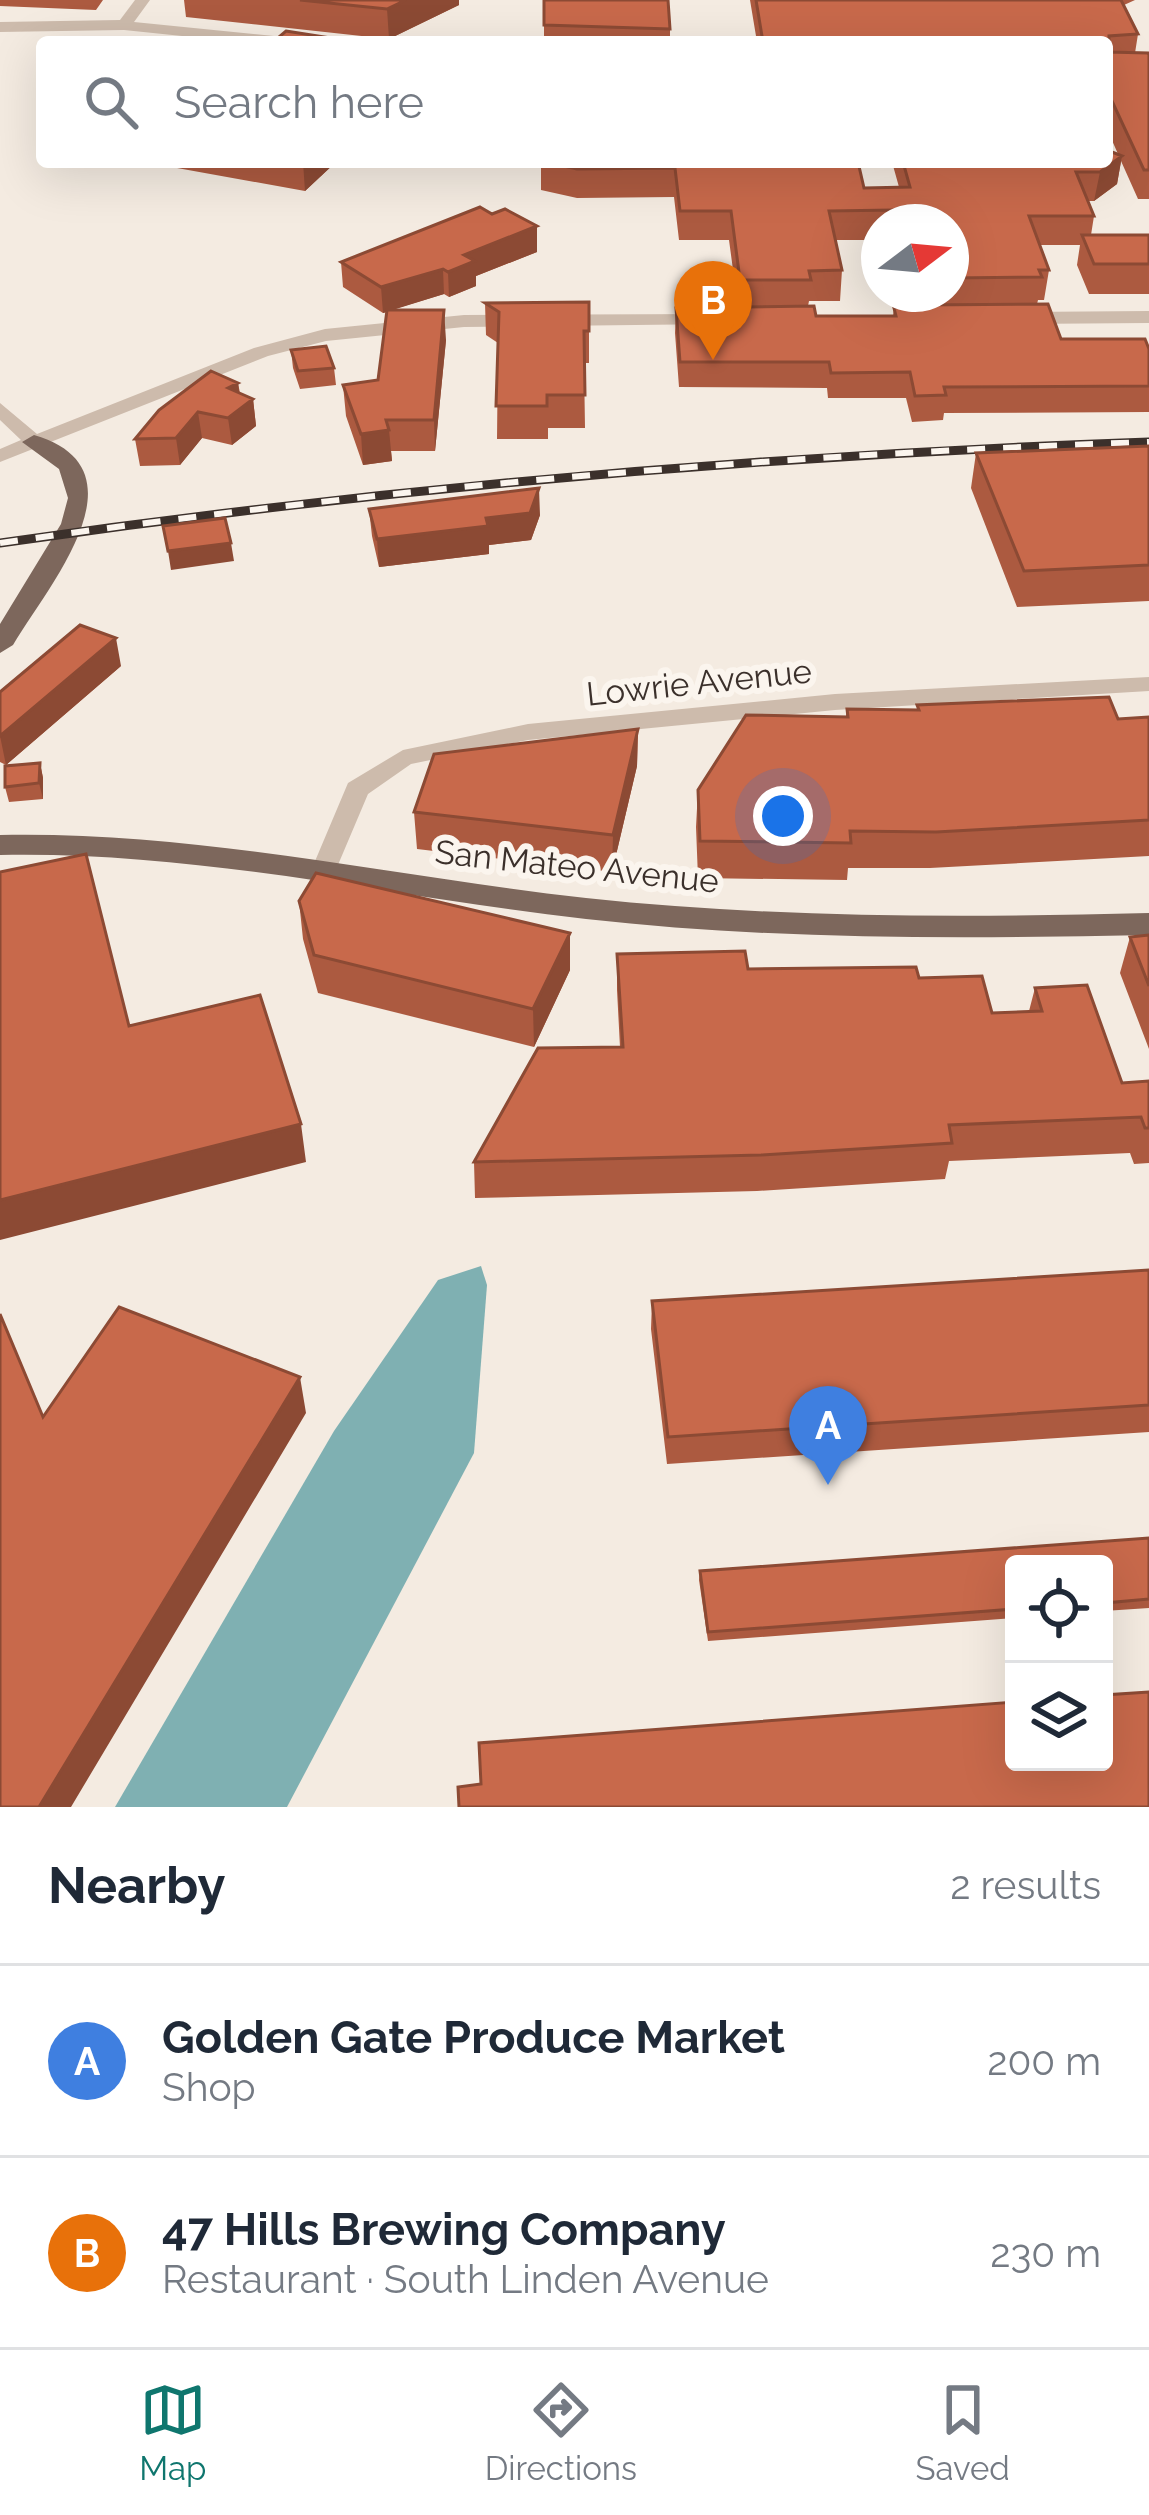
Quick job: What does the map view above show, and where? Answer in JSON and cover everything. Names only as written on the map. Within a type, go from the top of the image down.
[{"type":"main road","points":[[0,645],[73,524],[80,497],[70,466],[34,442]]},
{"type":"main road","name":"San Mateo Avenue","points":[[0,845],[82,841],[172,848],[323,873],[662,915],[940,929],[1149,924]]},
{"type":"street","points":[[124,25],[143,0]]},
{"type":"street","points":[[0,27],[124,25],[228,36]]},
{"type":"street","points":[[990,318],[1149,317]]},
{"type":"street","points":[[0,456],[261,352],[325,335],[464,321],[730,320]]},
{"type":"street","points":[[0,409],[34,442]]},
{"type":"street","name":"Lowrie Avenue","points":[[323,873],[357,790],[403,758],[562,728],[835,702],[1149,684]]},
{"type":"water","points":[[481,1266],[487,1285],[474,1453],[287,1807],[115,1807],[334,1431],[438,1280]]},
{"type":"building","points":[[300,0],[406,0],[387,9]]},
{"type":"building","points":[[544,0],[668,0],[670,29],[544,25]]},
{"type":"building","points":[[756,0],[1121,0],[1138,34],[1109,36],[762,36]]},
{"type":"building","points":[[286,31],[318,36],[280,36]]},
{"type":"building","points":[[1113,52],[1149,55],[1149,170],[1144,170],[1113,103]]},
{"type":"building","points":[[675,168],[859,168],[864,188],[910,187],[905,168],[1106,168],[1076,172],[1094,216],[1029,216],[1049,270],[1039,270],[1042,277],[969,278],[969,204],[861,204],[861,211],[829,211],[842,270],[809,271],[811,280],[740,280],[731,211],[680,211]]},
{"type":"building","points":[[480,207],[492,214],[505,209],[537,226],[464,255],[475,261],[448,272],[443,269],[381,287],[341,262]]},
{"type":"building","points":[[1082,235],[1149,235],[1149,264],[1094,264]]},
{"type":"building","points":[[589,302],[589,331],[584,331],[585,395],[547,395],[547,406],[496,406],[499,312],[485,303]]},
{"type":"building","points":[[1048,304],[1061,339],[1145,339],[1149,386],[944,387],[946,395],[915,396],[910,372],[831,373],[829,362],[680,362],[676,308],[814,306],[816,316],[896,316],[895,312],[969,312],[969,305]]},
{"type":"building","points":[[387,310],[444,310],[434,420],[386,420],[389,430],[361,434],[343,385],[378,380]]},
{"type":"building","points":[[326,346],[334,368],[298,371],[291,350]]},
{"type":"building","points":[[211,371],[238,383],[228,388],[253,399],[228,418],[198,412],[176,438],[135,439],[159,410]]},
{"type":"building","points":[[1149,446],[1149,565],[1024,571],[976,453]]},
{"type":"building","points":[[539,488],[530,513],[486,518],[488,526],[377,539],[369,509]]},
{"type":"building","points":[[225,518],[231,543],[168,551],[163,526]]},
{"type":"building","points":[[80,625],[116,638],[0,736],[0,692]]},
{"type":"building","points":[[1109,697],[1118,719],[1149,717],[1149,820],[936,832],[850,831],[851,843],[700,841],[698,790],[746,715],[848,717],[847,709],[919,710],[917,705]]},
{"type":"building","points":[[638,729],[613,835],[414,812],[434,754]]},
{"type":"building","points":[[40,763],[39,783],[5,787],[5,766]]},
{"type":"building","points":[[86,854],[129,1026],[260,995],[301,1124],[0,1200],[0,872]]},
{"type":"building","points":[[316,873],[570,933],[533,1009],[314,955],[299,901]]},
{"type":"building","points":[[1149,935],[1149,986],[1130,937]]},
{"type":"building","points":[[745,951],[748,969],[916,967],[919,978],[982,976],[992,1013],[1042,1011],[1035,988],[1087,985],[1122,1083],[1149,1081],[1149,1128],[1141,1117],[949,1125],[952,1143],[761,1155],[474,1162],[538,1048],[623,1047],[617,954]]},
{"type":"building","points":[[1149,1270],[1149,1405],[668,1437],[652,1301]]},
{"type":"building","points":[[119,1307],[300,1377],[39,1807],[0,1807],[0,1314],[43,1417]]},
{"type":"building","points":[[1149,1538],[1149,1599],[1113,1602],[1113,1555],[1005,1555],[1005,1610],[708,1632],[700,1571]]},
{"type":"building","points":[[1149,1692],[1149,1807],[459,1807],[458,1787],[481,1784],[479,1743],[1005,1703],[1005,1771],[1113,1771],[1113,1694]]},
{"type":"railway","points":[[0,543],[287,506],[573,477],[1149,442]]},
{"type":"place","name":"47 Hills Brewing Company","points":[[713,360]]},
{"type":"place","name":"Golden Gate Produce Market","points":[[828,1485]]}]
